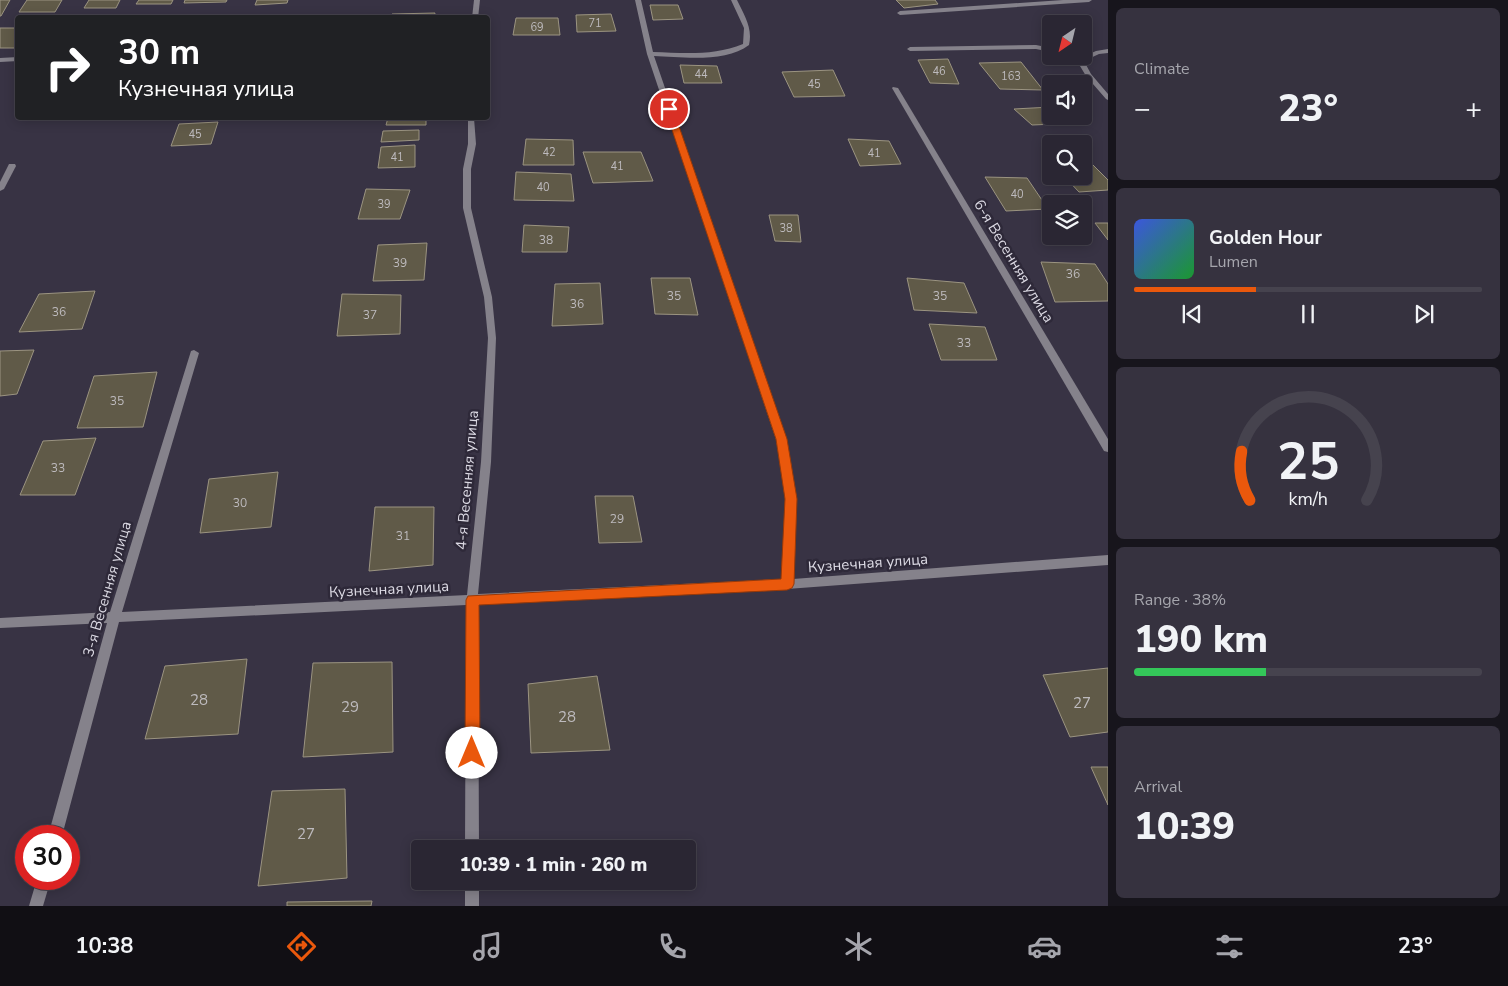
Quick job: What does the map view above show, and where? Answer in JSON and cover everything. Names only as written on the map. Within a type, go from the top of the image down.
[{"type":"street","points":[[475,15],[477,0]]},
{"type":"street","points":[[638,0],[650,54],[781,439],[791,499],[787,584]]},
{"type":"street","points":[[650,54],[733,52],[746,45],[749,36],[748,28],[734,0]]},
{"type":"street","points":[[900,13],[1089,0]]},
{"type":"street","points":[[910,49],[1042,48]]},
{"type":"street","points":[[1092,55],[1108,51]]},
{"type":"street","points":[[0,60],[15,59]]},
{"type":"street","points":[[1082,65],[1088,76],[1108,98]]},
{"type":"street","name":"6-я Весенняя улица","points":[[895,88],[1108,448]]},
{"type":"street","name":"4-я Весенняя улица","points":[[472,120],[472,144],[466,169],[466,208],[488,297],[492,338],[486,462],[472,600],[472,840]]},
{"type":"street","points":[[0,189],[12,166]]},
{"type":"street","name":"3-я Весенняя улица","points":[[59,825],[115,616],[194,353]]},
{"type":"street","name":"Кузнечная улица","points":[[0,623],[787,584],[1108,560]]},
{"type":"street","points":[[36,906],[41,890]]},
{"type":"street","points":[[472,890],[472,906]]},
{"type":"building","points":[[0,0],[10,0],[1,16],[0,16]]},
{"type":"building","points":[[27,0],[62,0],[55,12],[19,12]]},
{"type":"building","points":[[89,0],[120,0],[116,8],[84,8]]},
{"type":"building","points":[[139,0],[173,0],[171,4],[136,4]]},
{"type":"building","points":[[185,0],[227,0],[226,2],[184,3]]},
{"type":"building","points":[[257,0],[288,0],[287,3],[255,5]]},
{"type":"building","points":[[896,0],[935,0],[938,4],[904,8]]},
{"type":"building","points":[[650,5],[678,5],[683,19],[653,20]]},
{"type":"building","points":[[435,13],[435,15],[392,14]]},
{"type":"building","points":[[611,14],[616,31],[577,32],[576,15]]},
{"type":"building","points":[[516,18],[558,18],[560,35],[513,35]]},
{"type":"building","points":[[0,28],[15,28],[15,48],[0,48]]},
{"type":"building","points":[[948,59],[959,84],[930,83],[918,60]]},
{"type":"building","points":[[1021,62],[1042,90],[1000,89],[979,63]]},
{"type":"building","points":[[680,65],[717,66],[722,83],[684,83]]},
{"type":"building","points":[[833,70],[845,96],[794,97],[782,72]]},
{"type":"building","points":[[1042,107],[1042,125],[1032,125],[1014,109]]},
{"type":"building","points":[[387,120],[426,120],[426,125],[386,125]]},
{"type":"building","points":[[218,122],[211,144],[171,146],[179,124]]},
{"type":"building","points":[[419,130],[419,140],[381,142],[383,131]]},
{"type":"building","points":[[526,139],[573,140],[574,165],[523,165]]},
{"type":"building","points":[[848,139],[889,141],[901,164],[860,166]]},
{"type":"building","points":[[415,145],[415,167],[378,168],[381,147]]},
{"type":"building","points":[[583,152],[641,152],[653,181],[593,183]]},
{"type":"building","points":[[1092,164],[1108,180],[1108,190],[1079,192],[1072,185],[1092,185]]},
{"type":"building","points":[[516,172],[571,174],[574,201],[514,200]]},
{"type":"building","points":[[985,177],[1027,178],[1042,200],[1042,209],[1006,211]]},
{"type":"building","points":[[366,189],[410,190],[400,219],[358,219]]},
{"type":"building","points":[[769,215],[798,215],[801,242],[775,241]]},
{"type":"building","points":[[1095,223],[1108,223],[1108,240]]},
{"type":"building","points":[[524,225],[569,227],[567,252],[522,252]]},
{"type":"building","points":[[427,243],[424,280],[373,281],[378,245]]},
{"type":"building","points":[[1041,262],[1095,264],[1108,284],[1108,301],[1055,302]]},
{"type":"building","points":[[651,278],[690,278],[698,315],[655,314]]},
{"type":"building","points":[[907,278],[964,283],[977,313],[914,310]]},
{"type":"building","points":[[600,283],[603,324],[552,326],[555,284]]},
{"type":"building","points":[[95,291],[82,329],[19,332],[39,294]]},
{"type":"building","points":[[342,294],[401,295],[400,334],[337,336]]},
{"type":"building","points":[[929,324],[985,327],[997,360],[941,360]]},
{"type":"building","points":[[34,350],[17,394],[0,396],[0,351]]},
{"type":"building","points":[[157,372],[143,427],[77,428],[94,376]]},
{"type":"building","points":[[96,438],[75,495],[20,495],[43,441]]},
{"type":"building","points":[[278,472],[271,527],[200,533],[209,479]]},
{"type":"building","points":[[595,496],[633,496],[642,542],[599,543]]},
{"type":"building","points":[[375,507],[434,507],[433,565],[369,571]]},
{"type":"building","points":[[247,659],[238,734],[145,739],[165,666]]},
{"type":"building","points":[[392,662],[393,752],[303,757],[313,663]]},
{"type":"building","points":[[1108,668],[1108,732],[1070,737],[1043,675]]},
{"type":"building","points":[[597,676],[610,750],[531,753],[528,684]]},
{"type":"building","points":[[1091,767],[1108,767],[1108,805]]},
{"type":"building","points":[[345,789],[347,878],[258,886],[272,791]]},
{"type":"building","points":[[372,901],[371,906],[287,906],[287,902]]},
{"type":"route","points":[[472,753],[472,600],[787,584],[791,499],[781,439],[669,109]]}]
